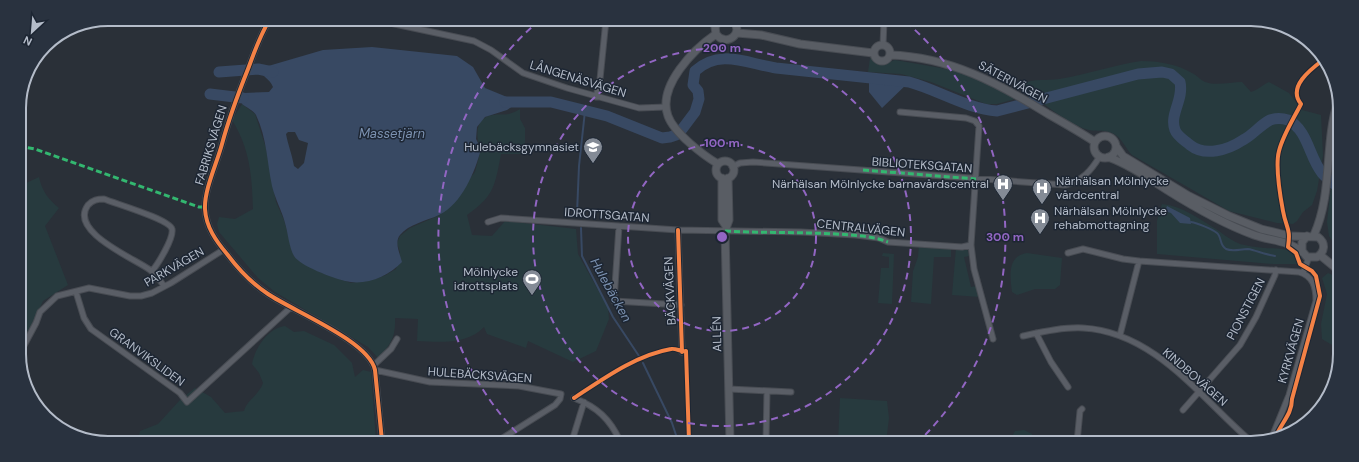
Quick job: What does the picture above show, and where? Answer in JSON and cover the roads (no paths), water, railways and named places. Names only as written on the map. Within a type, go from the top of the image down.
[{"type":"street","name":"FABRIKSVÄGEN","points":[[267,26],[234,103],[208,191],[205,207],[209,228],[246,278],[267,294],[351,342],[367,354],[374,367]]},
{"type":"street","name":"LÅNGENÄSVÄGEN","points":[[404,26],[474,41],[491,50],[511,65],[532,77],[596,97],[639,108],[666,107]]},
{"type":"street","points":[[596,97],[600,79],[605,26]]},
{"type":"street","points":[[716,26],[716,34],[722,40],[727,41],[731,40],[737,33],[737,26]]},
{"type":"street","points":[[883,45],[884,26]]},
{"type":"street","points":[[737,33],[761,35],[807,45],[873,54],[875,58],[881,61],[885,60],[890,55],[889,48],[883,45],[875,48],[873,54]]},
{"type":"street","points":[[716,34],[698,46],[685,61],[671,86],[666,107],[668,117],[674,126],[687,140],[718,164]]},
{"type":"street","name":"SÄTERIVÄGEN","points":[[890,55],[938,62],[963,69],[988,79],[1015,93],[1095,142]]},
{"type":"street","points":[[900,112],[966,118],[975,121],[980,129],[970,245],[974,269],[993,339]]},
{"type":"street","points":[[1068,253],[1083,249],[1139,261],[1303,273],[1306,255],[1302,244],[1311,236],[1321,218],[1333,131]]},
{"type":"street","points":[[1107,136],[1113,140],[1116,146],[1123,156],[1214,210],[1261,228],[1290,236],[1311,236],[1319,238],[1323,243],[1323,250],[1320,255],[1315,258],[1306,255],[1289,243],[1265,238],[1237,228],[1180,197],[1131,167],[1108,157],[1100,156],[1094,149],[1095,142],[1100,137],[1107,136]]},
{"type":"street","points":[[1108,157],[1113,154],[1116,146]]},
{"type":"street","name":"BIBLIOTEKSGATAN","points":[[732,166],[753,162],[976,179],[1065,184],[1073,183],[1085,176],[1100,156]]},
{"type":"street","points":[[726,162],[732,166],[733,173],[725,178],[716,172],[718,164],[726,162]]},
{"type":"street","name":"ALLÉN","points":[[725,178],[722,220],[726,229],[730,436]]},
{"type":"street","points":[[152,271],[170,238],[172,229],[170,226],[159,219],[104,199],[98,199],[91,202],[86,210],[86,221],[97,237],[152,271],[164,286]]},
{"type":"street","name":"IDROTTSGATAN","points":[[488,222],[501,218],[678,230],[726,229]]},
{"type":"street","points":[[619,226],[614,301],[681,305]]},
{"type":"street","name":"CENTRALVÄGEN","points":[[726,229],[856,235],[879,238],[888,242],[962,247],[970,245]]},
{"type":"street","name":"BÄCKVÄGEN","points":[[678,230],[682,352]]},
{"type":"street","name":"PARKVÄGEN","points":[[26,341],[40,312],[57,296],[89,288],[142,296],[152,293],[224,250]]},
{"type":"street","points":[[1320,255],[1333,266]]},
{"type":"street","points":[[1120,335],[1139,261]]},
{"type":"street","name":"PIONSTIGEN","points":[[1183,410],[1230,358],[1248,332],[1267,293],[1276,270]]},
{"type":"street","name":"KYRKVÄGEN","points":[[1274,433],[1289,396],[1316,301],[1316,289],[1313,282],[1303,273]]},
{"type":"street","name":"GRANVIKSLIDEN","points":[[76,292],[84,318],[91,329],[180,393],[187,402],[290,308]]},
{"type":"street","name":"KINDBOVÄGEN","points":[[1023,336],[1036,333],[1082,328],[1120,335],[1167,364],[1246,436]]},
{"type":"street","points":[[1036,333],[1051,362],[1068,387]]},
{"type":"street","points":[[381,436],[374,367],[391,349],[397,339]]},
{"type":"street","name":"HULEBÄCKSVÄGEN","points":[[374,367],[430,382],[519,386],[561,394],[560,399],[555,405],[506,436]]},
{"type":"street","points":[[729,389],[791,392]]},
{"type":"street","points":[[766,436],[767,391]]},
{"type":"street","points":[[574,398],[594,407],[610,421],[618,436]]},
{"type":"street","points":[[574,436],[584,402]]},
{"type":"street","points":[[1078,436],[1080,411],[1082,409]]},
{"type":"water","name":"Massetjärn","points":[[372,47],[457,56],[473,67],[485,88],[519,102],[507,110],[485,117],[477,127],[476,139],[481,149],[471,177],[461,195],[447,210],[439,215],[413,225],[404,231],[398,238],[398,248],[402,262],[383,276],[368,281],[353,282],[333,277],[310,268],[297,260],[294,256],[284,218],[272,186],[265,142],[260,124],[255,114],[242,104],[244,93],[269,92],[273,87],[258,69],[323,50]],"holes":[[[288,132],[295,132],[299,140],[308,143],[304,163],[298,169],[294,166],[286,134]]]},
{"type":"water","points":[[869,77],[909,82],[882,108],[869,92]]},
{"type":"water","points":[[1167,206],[1190,218],[1191,224],[1180,223],[1171,213],[1165,211]]},
{"type":"waterway","points":[[505,102],[551,102],[607,116],[662,138],[676,135],[695,112],[699,99],[698,91],[693,85],[695,71],[714,60],[734,59],[776,68],[909,82],[975,107],[997,111],[1138,74],[1162,72],[1171,74],[1180,82],[1181,89],[1174,118],[1175,130],[1181,138],[1196,149],[1202,151],[1216,151],[1224,149],[1247,138],[1270,120],[1286,119],[1295,124],[1300,130],[1318,167],[1325,177],[1333,183]]},
{"type":"waterway","points":[[219,72],[258,69],[273,72]]},
{"type":"waterway","points":[[210,94],[243,98]]},
{"type":"waterway","name":"Hulebäcken","points":[[577,213],[579,166],[585,111]]},
{"type":"waterway","points":[[1191,222],[1204,226],[1217,233],[1220,237],[1222,245],[1226,249],[1248,249],[1275,256]]},
{"type":"waterway","name":"Hulebäcken","points":[[581,228],[582,256],[613,317],[639,356]]},
{"type":"waterway","name":"Hulebäcken","points":[[643,363],[672,423],[676,436]]},
{"type":"place","name":"Hulebäcksgymnasiet","points":[[593,164]]},
{"type":"place","name":"Närhälsan Mölnlycke barnavårdscentral","points":[[1003,201]]},
{"type":"place","name":"Närhälsan Mölnlycke vårdcentral","points":[[1042,205]]},
{"type":"place","name":"Närhälsan Mölnlycke rehabmottagning","points":[[1040,235]]},
{"type":"place","name":"Mölnlycke idrottsplats","points":[[532,296]]}]
